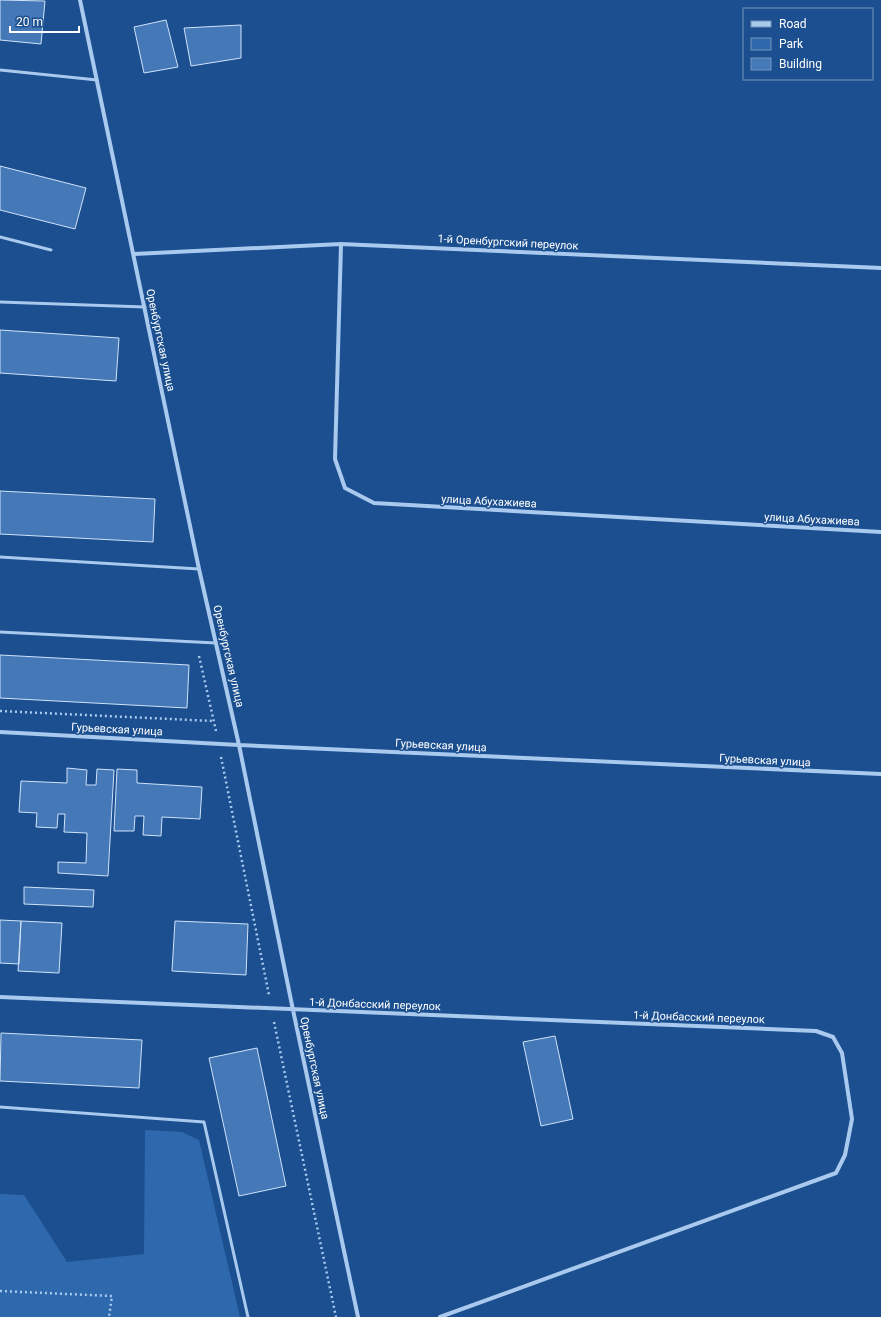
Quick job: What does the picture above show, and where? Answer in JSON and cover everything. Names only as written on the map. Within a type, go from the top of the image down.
[{"type":"street","name":"Оренбургская улица","points":[[80,0],[199,569],[239,745],[358,1317]]},
{"type":"street","name":"1-й Оренбургский переулок","points":[[134,254],[341,244],[881,268]]},
{"type":"street","name":"улица Абухажиева","points":[[341,244],[335,459],[345,488],[374,503],[881,532]]},
{"type":"street","name":"Гурьевская улица","points":[[0,732],[239,745],[881,774]]},
{"type":"street","name":"1-й Донбасский переулок","points":[[0,998],[816,1031],[833,1037],[842,1053],[852,1119],[845,1155],[836,1173],[440,1317]]},
{"type":"lane","points":[[0,70],[97,80]]},
{"type":"lane","points":[[0,237],[51,250]]},
{"type":"lane","points":[[0,302],[145,307]]},
{"type":"lane","points":[[0,557],[199,569]]},
{"type":"lane","points":[[0,632],[217,643]]},
{"type":"lane","points":[[0,1107],[204,1122],[248,1317]]},
{"type":"path","points":[[196,642],[219,744],[271,1008],[336,1317]]},
{"type":"path","points":[[0,711],[213,721]]},
{"type":"path","points":[[0,1291],[112,1296],[109,1317]]},
{"type":"green space","points":[[145,1130],[182,1132],[199,1140],[240,1317],[0,1317],[0,1194],[24,1195],[67,1262],[144,1254]]},
{"type":"building","points":[[0,0],[45,1],[41,44],[0,40]]},
{"type":"building","points":[[166,20],[178,67],[144,73],[134,27]]},
{"type":"building","points":[[241,25],[241,58],[191,66],[184,28]]},
{"type":"building","points":[[0,166],[86,188],[75,229],[0,210]]},
{"type":"building","points":[[0,330],[119,338],[116,381],[0,373]]},
{"type":"building","points":[[0,491],[155,499],[153,542],[0,534]]},
{"type":"building","points":[[0,655],[189,665],[187,708],[0,698]]},
{"type":"building","points":[[67,768],[87,770],[86,785],[96,785],[97,769],[114,770],[108,876],[58,873],[58,862],[86,863],[87,833],[64,832],[65,814],[58,814],[57,828],[36,827],[37,813],[19,812],[21,781],[67,783]]},
{"type":"building","points":[[117,769],[137,770],[137,783],[202,787],[200,819],[162,817],[161,836],[143,835],[144,816],[135,816],[134,831],[114,831]]},
{"type":"building","points":[[24,887],[94,890],[93,907],[24,904]]},
{"type":"building","points":[[0,920],[21,921],[19,964],[0,963]]},
{"type":"building","points":[[21,921],[62,923],[59,973],[18,971]]},
{"type":"building","points":[[175,921],[248,924],[246,975],[172,971]]},
{"type":"building","points":[[1,1033],[142,1040],[139,1088],[0,1081]]},
{"type":"building","points":[[555,1036],[573,1119],[541,1126],[523,1042]]},
{"type":"building","points":[[257,1048],[286,1186],[239,1196],[209,1058]]}]
